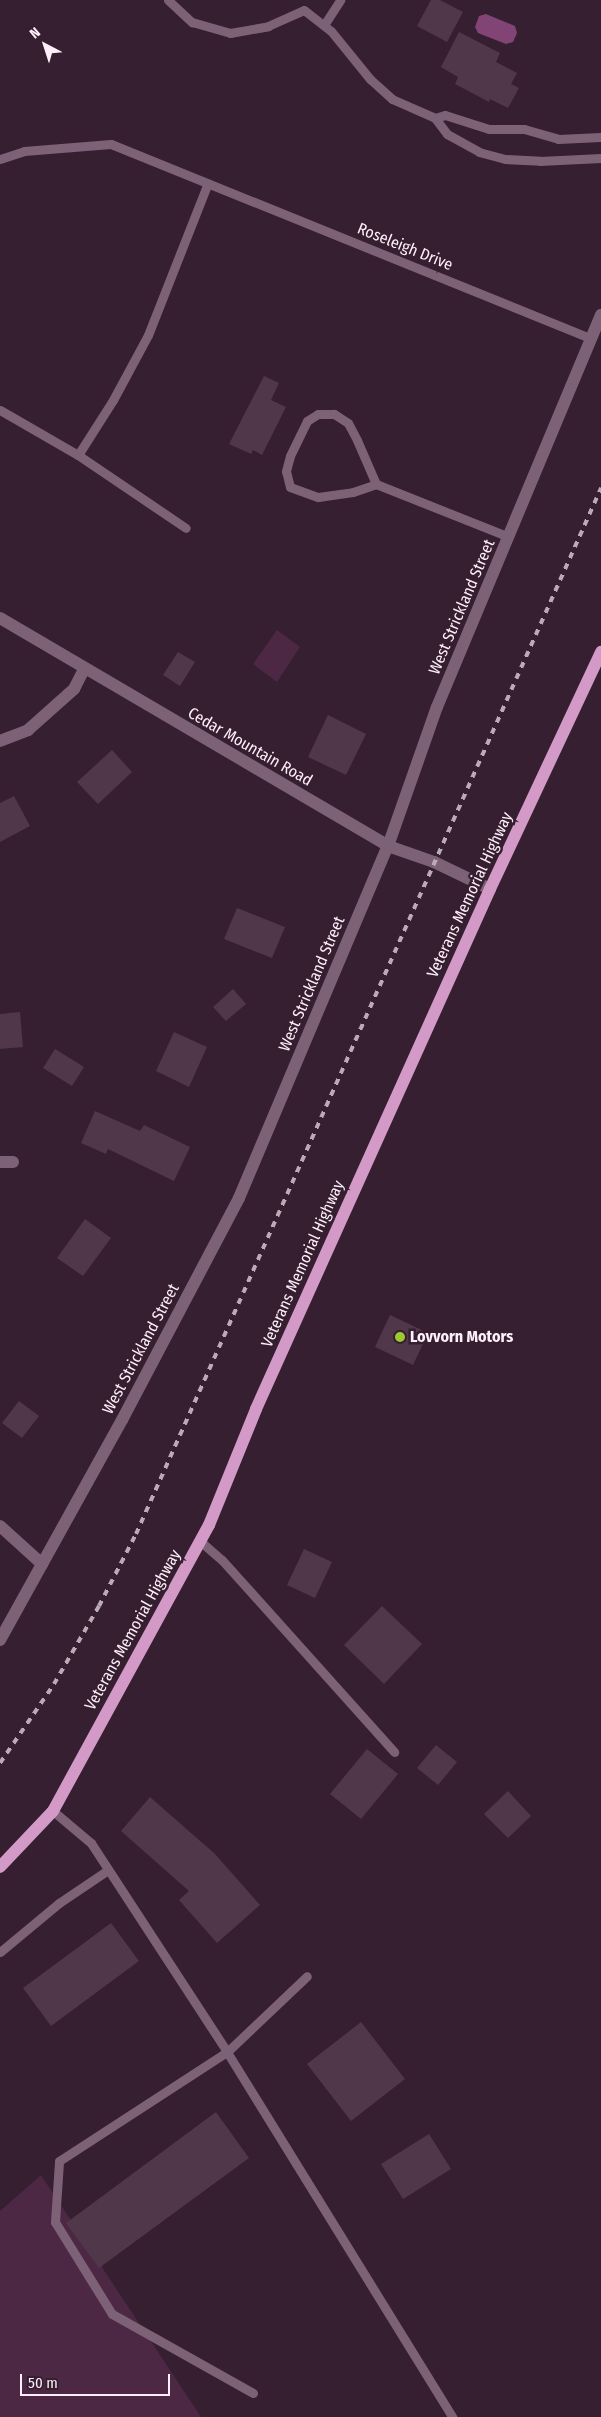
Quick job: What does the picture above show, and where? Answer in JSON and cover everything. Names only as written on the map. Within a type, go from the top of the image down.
[{"type":"main road","name":"Veterans Memorial Highway","points":[[0,1867],[53,1811],[200,1542],[256,1409],[490,889],[601,652]]},
{"type":"street","name":"West Strickland Street","points":[[0,1640],[122,1420],[239,1198],[388,846],[437,707],[601,315]]},
{"type":"street","name":"Cedar Mountain Road","points":[[0,618],[388,846],[434,862],[490,889]]},
{"type":"street","points":[[0,741],[28,730],[74,690],[84,668]]},
{"type":"street","points":[[0,1162],[13,1162]]},
{"type":"street","points":[[0,1526],[42,1564]]},
{"type":"lane","points":[[168,0],[192,22],[230,34],[268,26],[304,10],[331,31],[370,79],[392,99],[434,118],[447,134],[479,152],[505,159],[540,161],[601,158]]},
{"type":"lane","points":[[324,25],[340,0]]},
{"type":"lane","points":[[434,118],[445,115],[489,129],[524,129],[558,139],[601,137]]},
{"type":"lane","name":"Roseleigh Drive","points":[[0,159],[24,151],[111,144],[590,338]]},
{"type":"lane","points":[[78,455],[113,400],[148,335],[208,183]]},
{"type":"lane","points":[[0,410],[78,455],[186,528]]},
{"type":"lane","points":[[376,484],[348,423],[334,414],[318,414],[307,421],[290,456],[286,472],[290,487],[318,497],[353,492],[376,484],[509,537]]},
{"type":"lane","points":[[200,1542],[222,1560],[394,1752]]},
{"type":"lane","points":[[53,1811],[91,1843],[227,2052],[452,2417]]},
{"type":"lane","points":[[0,1952],[59,1904],[108,1870]]},
{"type":"lane","points":[[252,2393],[112,2314],[55,2222],[59,2160],[227,2052],[307,1976]]},
{"type":"shaded area","points":[[486,14],[515,26],[517,33],[513,42],[506,44],[478,33],[475,27],[479,16]]},
{"type":"shaded area","points":[[277,630],[300,647],[277,682],[253,664]]},
{"type":"shaded area","points":[[41,2175],[201,2417],[0,2417],[0,2211]]},
{"type":"building","points":[[431,0],[440,0],[463,12],[447,42],[417,26]]},
{"type":"building","points":[[459,32],[500,53],[496,62],[517,73],[511,84],[519,88],[508,108],[490,99],[489,102],[455,84],[458,77],[441,67]]},
{"type":"building","points":[[264,376],[279,383],[271,400],[286,407],[262,455],[253,450],[251,454],[229,444]]},
{"type":"building","points":[[178,652],[195,662],[180,686],[163,675]]},
{"type":"building","points":[[328,715],[366,734],[346,775],[308,757]]},
{"type":"building","points":[[112,750],[132,772],[98,804],[77,782]]},
{"type":"building","points":[[14,796],[30,826],[0,842],[0,803]]},
{"type":"building","points":[[237,908],[285,927],[272,958],[224,939]]},
{"type":"building","points":[[233,989],[246,1004],[226,1021],[213,1007]]},
{"type":"building","points":[[20,1012],[23,1047],[0,1049],[0,1014]]},
{"type":"building","points":[[174,1032],[207,1047],[189,1087],[156,1071]]},
{"type":"building","points":[[55,1049],[84,1067],[72,1086],[43,1068]]},
{"type":"building","points":[[95,1111],[140,1131],[144,1125],[190,1147],[174,1181],[108,1149],[106,1154],[81,1143]]},
{"type":"building","points":[[85,1219],[111,1238],[83,1276],[57,1258]]},
{"type":"building","points":[[390,1315],[428,1333],[413,1365],[375,1347]]},
{"type":"building","points":[[19,1401],[39,1416],[22,1438],[2,1423]]},
{"type":"building","points":[[304,1549],[332,1562],[315,1598],[287,1585]]},
{"type":"building","points":[[382,1606],[422,1644],[384,1684],[344,1645]]},
{"type":"building","points":[[436,1745],[457,1762],[438,1785],[417,1768]]},
{"type":"building","points":[[367,1749],[398,1774],[361,1819],[330,1794]]},
{"type":"building","points":[[508,1791],[531,1816],[508,1838],[484,1814]]},
{"type":"building","points":[[150,1797],[215,1854],[260,1905],[217,1943],[179,1900],[189,1891],[121,1831]]},
{"type":"building","points":[[111,1923],[139,1961],[51,2026],[23,1988]]},
{"type":"building","points":[[361,2022],[405,2079],[351,2121],[307,2064]]},
{"type":"building","points":[[216,2112],[249,2158],[99,2268],[66,2223]]},
{"type":"building","points":[[429,2134],[451,2169],[403,2199],[381,2164]]},
{"type":"railway","points":[[0,1763],[54,1684],[99,1606],[136,1534],[601,488]]},
{"type":"place","name":"Lovvorn Motors","points":[[400,1337]]}]
